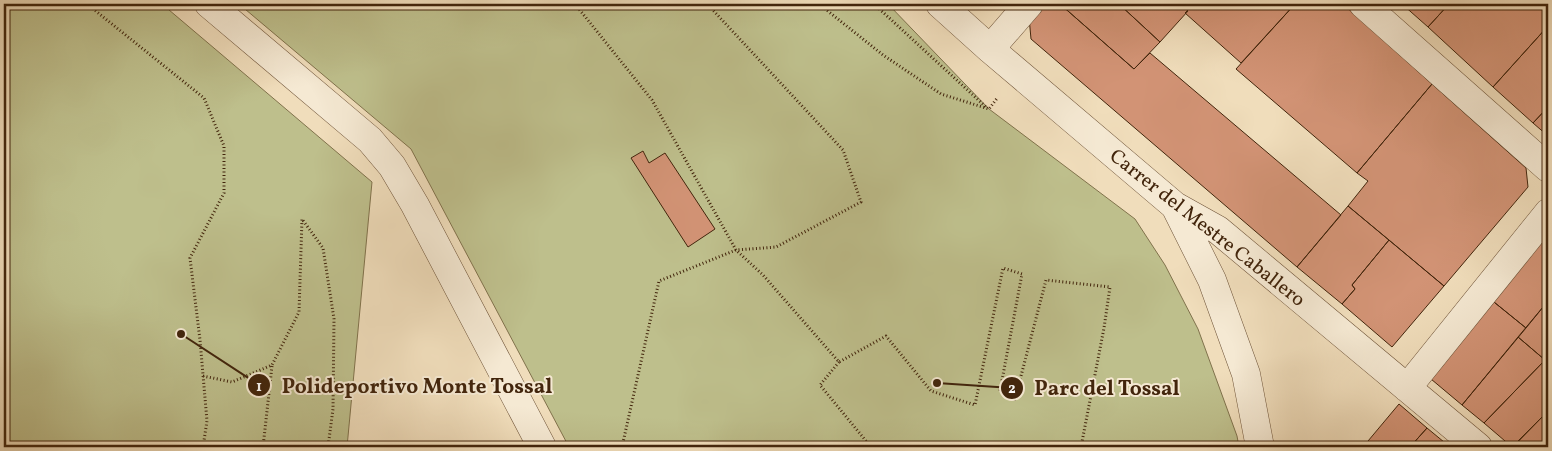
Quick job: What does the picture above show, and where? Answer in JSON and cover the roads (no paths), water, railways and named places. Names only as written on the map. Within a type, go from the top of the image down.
[{"type":"street","points":[[209,4],[370,140],[392,166],[415,205],[542,447]]},
{"type":"street","name":"Carrer del Mestre Caballero","points":[[940,4],[990,49],[1175,206],[1218,230],[1478,447]]},
{"type":"street","points":[[990,49],[1029,4]]},
{"type":"street","points":[[1363,4],[1548,168]]},
{"type":"street","points":[[1175,206],[1212,280],[1246,374],[1260,447]]},
{"type":"street","points":[[1407,388],[1548,213]]},
{"type":"place","name":"Polideportivo Monte Tossal","points":[[181,334]]},
{"type":"place","name":"Parc del Tossal","points":[[937,383]]}]
